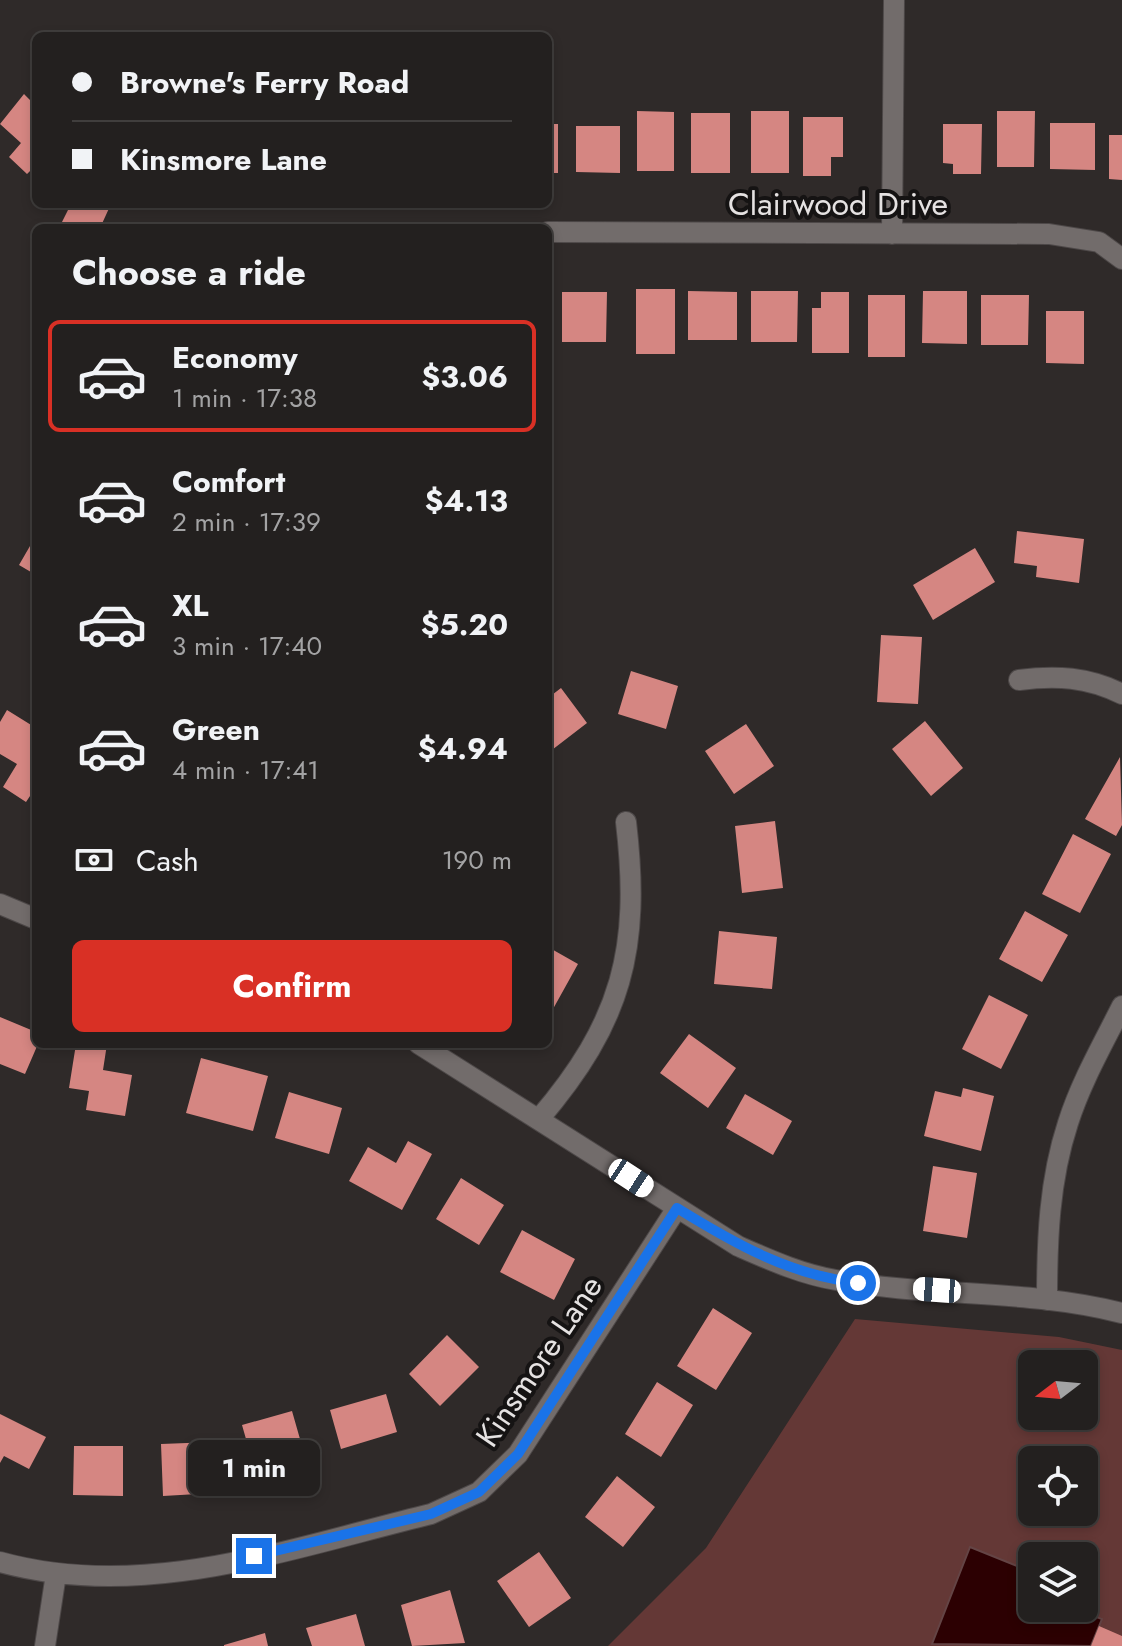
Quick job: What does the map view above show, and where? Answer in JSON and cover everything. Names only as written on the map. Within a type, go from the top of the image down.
[{"type":"street","points":[[892,234],[894,0]]},
{"type":"street","name":"Clairwood Drive","points":[[552,232],[1049,234],[1099,242],[1122,259]]},
{"type":"street","points":[[1019,680],[1051,676],[1082,679],[1122,694]]},
{"type":"street","points":[[539,1119],[595,1046],[620,982],[631,908],[626,822]]},
{"type":"street","points":[[0,904],[32,917]]},
{"type":"street","points":[[1047,1300],[1047,1234],[1057,1164],[1081,1089],[1122,1006]]},
{"type":"street","points":[[425,1048],[738,1246],[810,1274],[881,1286],[1047,1300],[1122,1313]]},
{"type":"street","name":"Kinsmore Lane","points":[[0,1562],[56,1574],[139,1578],[195,1570],[431,1514],[464,1501],[479,1492],[518,1454],[677,1208]]},
{"type":"street","points":[[45,1646],[56,1574]]},
{"type":"shaded area","points":[[855,1319],[1059,1337],[1122,1350],[1122,1646],[608,1646],[706,1548]]},
{"type":"shaded area","points":[[970,1547],[1018,1566],[1018,1622],[1098,1622],[1098,1618],[1102,1619],[1091,1646],[932,1644]]},
{"type":"building","points":[[24,94],[32,102],[32,169],[27,174],[9,157],[21,143],[0,124]]},
{"type":"building","points":[[637,111],[674,112],[674,171],[637,171]]},
{"type":"building","points":[[751,111],[789,111],[789,173],[751,173]]},
{"type":"building","points":[[997,111],[1035,111],[1034,167],[997,167]]},
{"type":"building","points":[[691,113],[730,113],[730,173],[691,173]]},
{"type":"building","points":[[803,117],[843,117],[843,157],[831,157],[831,176],[803,176]]},
{"type":"building","points":[[1050,123],[1095,123],[1095,170],[1050,169]]},
{"type":"building","points":[[552,124],[558,124],[558,173],[552,173]]},
{"type":"building","points":[[943,124],[982,124],[981,174],[953,174],[953,164],[943,163]]},
{"type":"building","points":[[576,126],[620,126],[620,173],[576,172]]},
{"type":"building","points":[[1109,135],[1122,135],[1122,180],[1109,179]]},
{"type":"building","points":[[69,208],[109,208],[102,224],[61,224]]},
{"type":"building","points":[[636,289],[675,289],[675,354],[636,354]]},
{"type":"building","points":[[688,291],[737,292],[737,340],[688,340]]},
{"type":"building","points":[[751,291],[798,291],[797,342],[751,342]]},
{"type":"building","points":[[923,291],[967,291],[967,344],[922,343]]},
{"type":"building","points":[[562,292],[607,292],[606,342],[562,342]]},
{"type":"building","points":[[821,292],[849,292],[849,353],[812,353],[812,308],[821,308]]},
{"type":"building","points":[[868,295],[905,295],[905,357],[868,357]]},
{"type":"building","points":[[981,295],[1029,295],[1028,345],[981,345]]},
{"type":"building","points":[[1046,311],[1084,311],[1084,364],[1046,363]]},
{"type":"building","points":[[1017,531],[1084,539],[1079,583],[1036,577],[1037,566],[1014,563]]},
{"type":"building","points":[[30,546],[32,547],[32,573],[19,565]]},
{"type":"building","points":[[975,548],[995,582],[933,620],[913,585]]},
{"type":"building","points":[[881,635],[922,637],[918,704],[877,702]]},
{"type":"building","points":[[631,671],[678,686],[666,729],[618,714]]},
{"type":"building","points":[[561,688],[587,723],[552,750],[552,695]]},
{"type":"building","points":[[7,710],[32,726],[32,793],[26,802],[3,787],[17,764],[0,754],[0,722]]},
{"type":"building","points":[[925,721],[963,768],[931,796],[892,749]]},
{"type":"building","points":[[746,724],[774,766],[734,794],[705,751]]},
{"type":"building","points":[[1120,757],[1122,825],[1116,836],[1085,819]]},
{"type":"building","points":[[775,821],[783,888],[742,893],[735,826]]},
{"type":"building","points":[[1073,834],[1111,854],[1080,913],[1042,894]]},
{"type":"building","points":[[1025,911],[1068,935],[1042,982],[999,959]]},
{"type":"building","points":[[719,931],[777,937],[772,989],[714,984]]},
{"type":"building","points":[[552,949],[578,964],[552,1011]]},
{"type":"building","points":[[989,995],[1028,1015],[1001,1069],[962,1049]]},
{"type":"building","points":[[0,1017],[32,1030],[32,1048],[36,1048],[25,1074],[0,1064]]},
{"type":"building","points":[[689,1034],[736,1068],[708,1108],[660,1073]]},
{"type":"building","points":[[75,1048],[106,1048],[103,1070],[132,1075],[125,1116],[86,1110],[89,1091],[69,1088]]},
{"type":"building","points":[[201,1058],[268,1076],[253,1131],[186,1113]]},
{"type":"building","points":[[963,1088],[994,1096],[981,1151],[924,1136],[935,1091],[961,1097]]},
{"type":"building","points":[[289,1092],[342,1108],[329,1154],[275,1138]]},
{"type":"building","points":[[745,1094],[792,1121],[773,1155],[726,1128]]},
{"type":"building","points":[[408,1141],[432,1154],[402,1210],[349,1181],[368,1147],[396,1163]]},
{"type":"building","points":[[933,1166],[977,1173],[967,1238],[923,1231]]},
{"type":"building","points":[[461,1178],[504,1205],[479,1245],[436,1219]]},
{"type":"building","points":[[522,1230],[575,1259],[554,1300],[500,1272]]},
{"type":"building","points":[[713,1308],[752,1333],[716,1390],[677,1366]]},
{"type":"building","points":[[447,1335],[479,1367],[440,1406],[409,1374]]},
{"type":"building","points":[[657,1382],[693,1405],[661,1457],[625,1434]]},
{"type":"building","points":[[386,1394],[397,1432],[341,1449],[330,1410]]},
{"type":"building","points":[[292,1411],[304,1453],[254,1467],[242,1425]]},
{"type":"building","points":[[0,1414],[46,1437],[29,1469],[4,1456],[0,1463]]},
{"type":"building","points":[[213,1442],[215,1493],[163,1496],[161,1444]]},
{"type":"building","points":[[74,1446],[123,1446],[123,1496],[73,1495]]},
{"type":"building","points":[[617,1476],[655,1507],[623,1547],[585,1517]]},
{"type":"building","points":[[539,1552],[571,1598],[529,1627],[497,1581]]},
{"type":"building","points":[[450,1590],[465,1643],[412,1646],[401,1605]]},
{"type":"building","points":[[356,1614],[365,1646],[312,1646],[306,1628]]},
{"type":"building","points":[[1099,1626],[1122,1636],[1122,1646],[1091,1646]]},
{"type":"building","points":[[265,1633],[268,1646],[224,1646],[224,1645]]},
{"type":"route","points":[[254,1556],[431,1514],[479,1492],[518,1454],[677,1208],[738,1246],[785,1267],[858,1283]]}]
